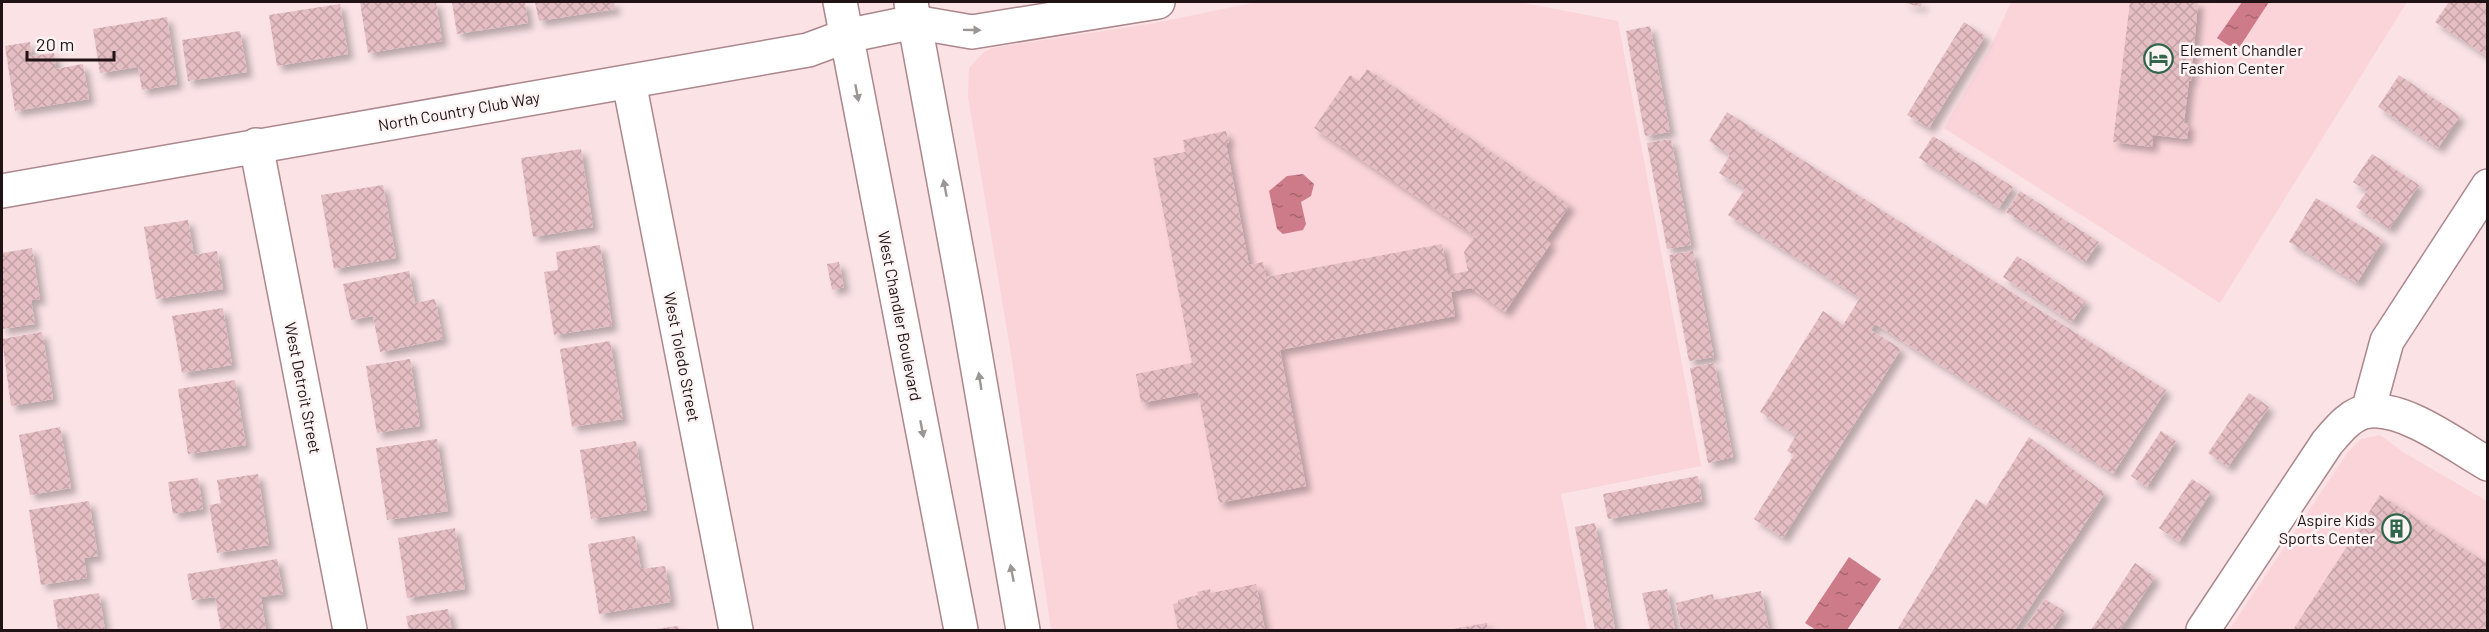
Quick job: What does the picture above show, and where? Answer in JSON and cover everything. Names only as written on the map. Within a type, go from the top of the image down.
[{"type":"street","name":"West Chandler Boulevard","points":[[840,2],[961,630]]},
{"type":"street","points":[[912,12],[940,2]]},
{"type":"street","points":[[912,12],[972,32],[1158,2]]},
{"type":"street","name":"North Country Club Way","points":[[2,190],[808,50],[912,12]]},
{"type":"street","points":[[912,12],[1023,630]]},
{"type":"street","name":"West Toledo Street","points":[[629,82],[736,630]]},
{"type":"street","name":"West Detroit Street","points":[[256,145],[350,630]]},
{"type":"street","points":[[2368,411],[2387,341],[2487,186]]},
{"type":"street","points":[[2203,630],[2326,443],[2344,423],[2368,411],[2387,412],[2408,418],[2487,464]]},
{"type":"shaded area","points":[[1257,2],[1519,2],[1618,21],[1701,466],[1561,494],[1587,630],[1051,630],[1011,354],[968,97],[969,68],[984,52],[992,48],[1155,23]]},
{"type":"shaded area","points":[[2011,2],[2407,2],[2220,303],[1944,128],[1989,50]]},
{"type":"shaded area","points":[[2380,435],[2403,452],[2487,501],[2487,630],[2229,630],[2348,452],[2361,439]]},
{"type":"water","points":[[2242,2],[2269,2],[2237,51],[2217,38]]},
{"type":"water","points":[[1303,174],[1314,184],[1311,196],[1301,202],[1306,224],[1303,230],[1283,234],[1277,229],[1269,191],[1287,176]]},
{"type":"water","points":[[1849,557],[1881,579],[1847,630],[1816,630],[1805,623]]},
{"type":"building","points":[[360,2],[436,2],[442,41],[368,53]]},
{"type":"building","points":[[452,2],[525,2],[528,23],[457,34]]},
{"type":"building","points":[[535,2],[614,2],[615,9],[539,21]]},
{"type":"building","points":[[1901,2],[1922,2],[1921,7]]},
{"type":"building","name":"Element Chandler Fashion Center","points":[[2130,2],[2198,2],[2191,81],[2189,80],[2184,123],[2189,124],[2187,139],[2153,135],[2152,147],[2113,142]]},
{"type":"building","points":[[2449,2],[2488,2],[2488,57],[2435,22]]},
{"type":"building","points":[[340,4],[348,54],[277,66],[269,15]]},
{"type":"building","points":[[167,17],[177,84],[142,90],[138,67],[100,73],[93,29]]},
{"type":"building","points":[[1964,22],[1985,36],[1929,128],[1907,115]]},
{"type":"building","points":[[1650,26],[1670,132],[1645,136],[1626,31]]},
{"type":"building","points":[[240,31],[247,72],[188,81],[182,40]]},
{"type":"building","points":[[30,42],[32,56],[54,53],[56,69],[83,64],[89,99],[15,111],[5,46]]},
{"type":"building","points":[[1367,69],[1570,205],[1546,240],[1551,243],[1505,312],[1471,288],[1451,292],[1455,316],[1280,350],[1306,486],[1219,503],[1198,392],[1141,403],[1136,374],[1192,363],[1153,158],[1185,152],[1183,140],[1226,131],[1229,143],[1226,143],[1249,265],[1263,262],[1266,277],[1442,244],[1448,275],[1468,271],[1464,252],[1475,236],[1314,128],[1350,75],[1359,81]]},
{"type":"building","points":[[2399,75],[2460,116],[2438,148],[2378,107]]},
{"type":"building","points":[[1727,112],[2166,390],[2113,474],[1875,324],[1871,330],[1901,349],[1783,538],[1754,519],[1794,455],[1787,451],[1796,435],[1760,412],[1823,311],[1843,325],[1860,298],[1728,215],[1745,189],[1719,173],[1730,155],[1709,141]]},
{"type":"building","points":[[1933,136],[2013,187],[1999,208],[1919,158]]},
{"type":"building","points":[[1671,139],[1691,245],[1667,249],[1647,143]]},
{"type":"building","points":[[581,149],[593,227],[533,237],[521,158]]},
{"type":"building","points":[[2372,154],[2419,185],[2389,229],[2356,207],[2367,191],[2353,182]]},
{"type":"building","points":[[383,185],[396,258],[334,269],[321,195]]},
{"type":"building","points":[[2020,191],[2099,242],[2085,262],[2006,212]]},
{"type":"building","points":[[2316,198],[2383,240],[2357,283],[2289,242]]},
{"type":"building","points":[[188,220],[194,255],[217,251],[223,289],[156,299],[144,227]]},
{"type":"building","points":[[600,245],[612,326],[554,335],[544,272],[558,270],[556,252]]},
{"type":"building","points":[[32,248],[40,299],[31,300],[35,324],[2,329],[2,253]]},
{"type":"building","points":[[1693,251],[1714,357],[1689,361],[1669,255]]},
{"type":"building","points":[[2017,256],[2086,301],[2072,322],[2003,277]]},
{"type":"building","points":[[839,262],[844,287],[832,290],[827,264]]},
{"type":"building","points":[[409,271],[415,303],[435,299],[443,339],[380,352],[373,316],[351,320],[343,284]]},
{"type":"building","points":[[223,308],[232,365],[182,373],[172,316]]},
{"type":"building","points":[[42,332],[53,399],[11,406],[2,339]]},
{"type":"building","points":[[610,341],[623,419],[572,427],[560,349]]},
{"type":"building","points":[[410,359],[420,426],[377,433],[366,366]]},
{"type":"building","points":[[1714,363],[1733,457],[1708,463],[1690,368]]},
{"type":"building","points":[[235,380],[246,445],[188,454],[178,389]]},
{"type":"building","points":[[2249,393],[2269,407],[2228,467],[2208,453]]},
{"type":"building","points":[[60,427],[71,488],[30,495],[19,435]]},
{"type":"building","points":[[2161,431],[2176,441],[2147,487],[2131,476]]},
{"type":"building","points":[[2029,437],[2105,493],[2015,630],[1897,630],[1976,499],[1986,506]]},
{"type":"building","points":[[437,439],[448,511],[387,520],[376,448]]},
{"type":"building","points":[[636,441],[647,510],[591,519],[580,450]]},
{"type":"building","points":[[258,474],[269,545],[217,553],[209,505],[221,503],[217,480]]},
{"type":"building","points":[[1698,476],[1702,501],[1608,519],[1603,494]]},
{"type":"building","points":[[198,478],[203,509],[173,514],[168,482]]},
{"type":"building","points":[[2192,479],[2211,492],[2179,542],[2159,528]]},
{"type":"building","name":"Aspire Kids Sports Center","points":[[2380,495],[2488,564],[2488,630],[2293,630]]},
{"type":"building","points":[[89,501],[98,556],[84,558],[87,578],[41,585],[29,510]]},
{"type":"building","points":[[1595,523],[1615,629],[1595,630],[1575,527]]},
{"type":"building","points":[[455,528],[465,589],[407,598],[398,538]]},
{"type":"building","points":[[635,536],[641,569],[665,566],[671,602],[599,614],[588,544]]},
{"type":"building","points":[[277,559],[283,594],[261,597],[266,630],[221,630],[215,597],[192,600],[187,574]]},
{"type":"building","points":[[2135,563],[2155,577],[2120,630],[2091,630]]},
{"type":"building","points":[[1256,584],[1265,630],[1178,630],[1173,604],[1178,603],[1178,600],[1210,589],[1211,593]]},
{"type":"building","points":[[1667,589],[1675,630],[1650,630],[1642,593]]},
{"type":"building","points":[[1761,591],[1769,630],[1681,630],[1676,603],[1713,594],[1714,600]]},
{"type":"building","points":[[99,593],[105,630],[58,630],[53,600]]},
{"type":"building","points":[[2045,599],[2064,611],[2052,630],[2024,630]]},
{"type":"building","points":[[448,609],[452,630],[409,630],[406,616]]},
{"type":"building","points":[[1487,623],[1488,630],[1453,629]]},
{"type":"building","points":[[678,626],[679,630],[655,630],[655,629]]},
{"type":"place","name":"Element Chandler Fashion Center","points":[[2159,59]]},
{"type":"place","name":"Aspire Kids Sports Center","points":[[2396,529]]}]
